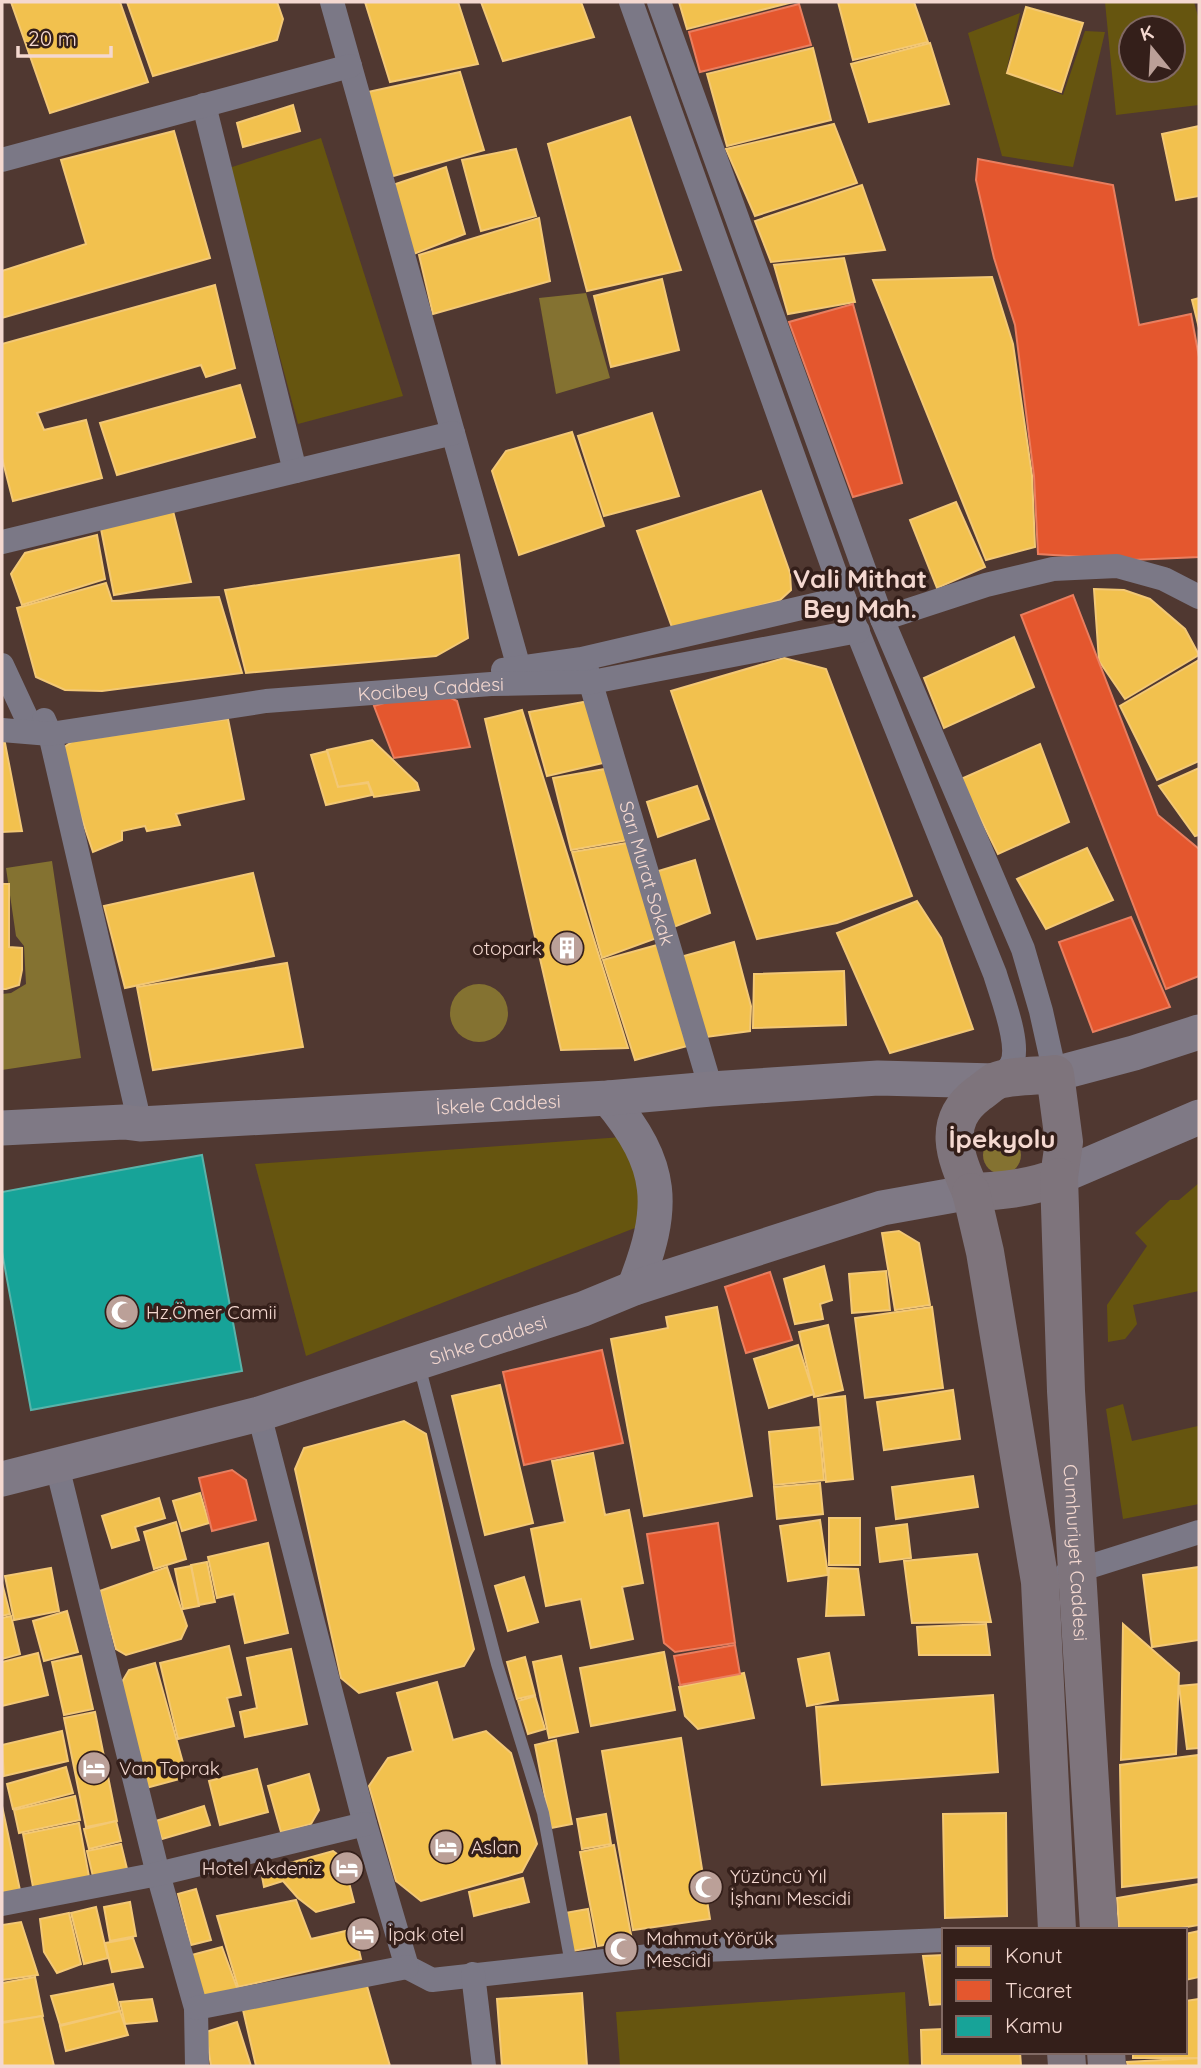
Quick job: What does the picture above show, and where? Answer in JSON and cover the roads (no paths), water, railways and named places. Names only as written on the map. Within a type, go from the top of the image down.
[{"type":"main road","points":[[1199,1032],[1133,1054],[1055,1074],[996,1081],[959,1112],[953,1136],[959,1165],[971,1192],[1013,1190],[1059,1177],[1199,1117]]},
{"type":"main road","points":[[1055,1074],[1063,1121],[1059,1177]]},
{"type":"main road","name":"İskele Caddesi","points":[[2,1128],[608,1098],[878,1078],[996,1081]]},
{"type":"main road","points":[[608,1098],[630,1124],[645,1150],[654,1186],[656,1211],[650,1250],[634,1288]]},
{"type":"main road","name":"Cumhuriyet Caddesi","points":[[1059,1177],[1066,1391],[1099,1928]]},
{"type":"main road","name":"Cumhuriyet Caddesi","points":[[971,1192],[985,1252],[1040,1582],[1057,1928]]},
{"type":"main road","name":"Sıhke Caddesi","points":[[2,1479],[259,1414],[583,1310],[634,1288],[882,1208],[971,1192]]},
{"type":"street","points":[[332,2],[519,668]]},
{"type":"street","points":[[631,2],[844,598],[995,974],[1009,1018],[1015,1049],[1012,1064],[996,1081]]},
{"type":"street","points":[[659,2],[882,619],[1023,949],[1055,1074]]},
{"type":"street","points":[[2,160],[350,66]]},
{"type":"street","points":[[204,105],[295,471]]},
{"type":"street","points":[[2,542],[453,433]]},
{"type":"street","points":[[882,619],[986,585],[1053,569],[1117,566],[1164,579],[1199,597]]},
{"type":"street","name":"Kocibey Caddesi","points":[[2,717],[40,726],[305,684],[519,668],[587,670],[844,598]]},
{"type":"street","name":"Kocibey Caddesi","points":[[2,730],[266,701],[491,684],[858,631]]},
{"type":"street","points":[[2,665],[40,726],[132,1123]]},
{"type":"street","name":"Sarı Murat Sokak","points":[[587,670],[695,1040],[712,1089]]},
{"type":"street","points":[[259,1414],[365,1825],[407,1967]]},
{"type":"street","points":[[57,1466],[158,1874],[196,2008],[197,2066]]},
{"type":"street","points":[[1040,1582],[1199,1532]]},
{"type":"street","points":[[2,1904],[158,1874],[365,1825]]},
{"type":"street","points":[[196,2008],[407,1967],[432,1980],[704,1950],[942,1940]]},
{"type":"street","points":[[473,1974],[484,2066]]},
{"type":"lane","points":[[418,1362],[497,1664],[542,1813],[570,1964]]},
{"type":"place","name":"otopark","points":[[567,948]]},
{"type":"place","name":"Hz.Ömer Camii","points":[[122,1312]]},
{"type":"place","name":"Van Toprak","points":[[94,1768]]},
{"type":"place","name":"Aslan","points":[[446,1847]]},
{"type":"place","name":"Hotel Akdeniz","points":[[347,1868]]},
{"type":"place","name":"Yüzüncü Yıl İşhanı Mescidi","points":[[706,1887]]},
{"type":"place","name":"İpak otel","points":[[363,1934]]},
{"type":"place","name":"Mahmut Yörük Mescidi","points":[[621,1949]]},
{"type":"district","name":"Vali Mithat Bey Mah.","points":[[860,593]]},
{"type":"district","name":"İpekyolu","points":[[1002,1138]]}]
